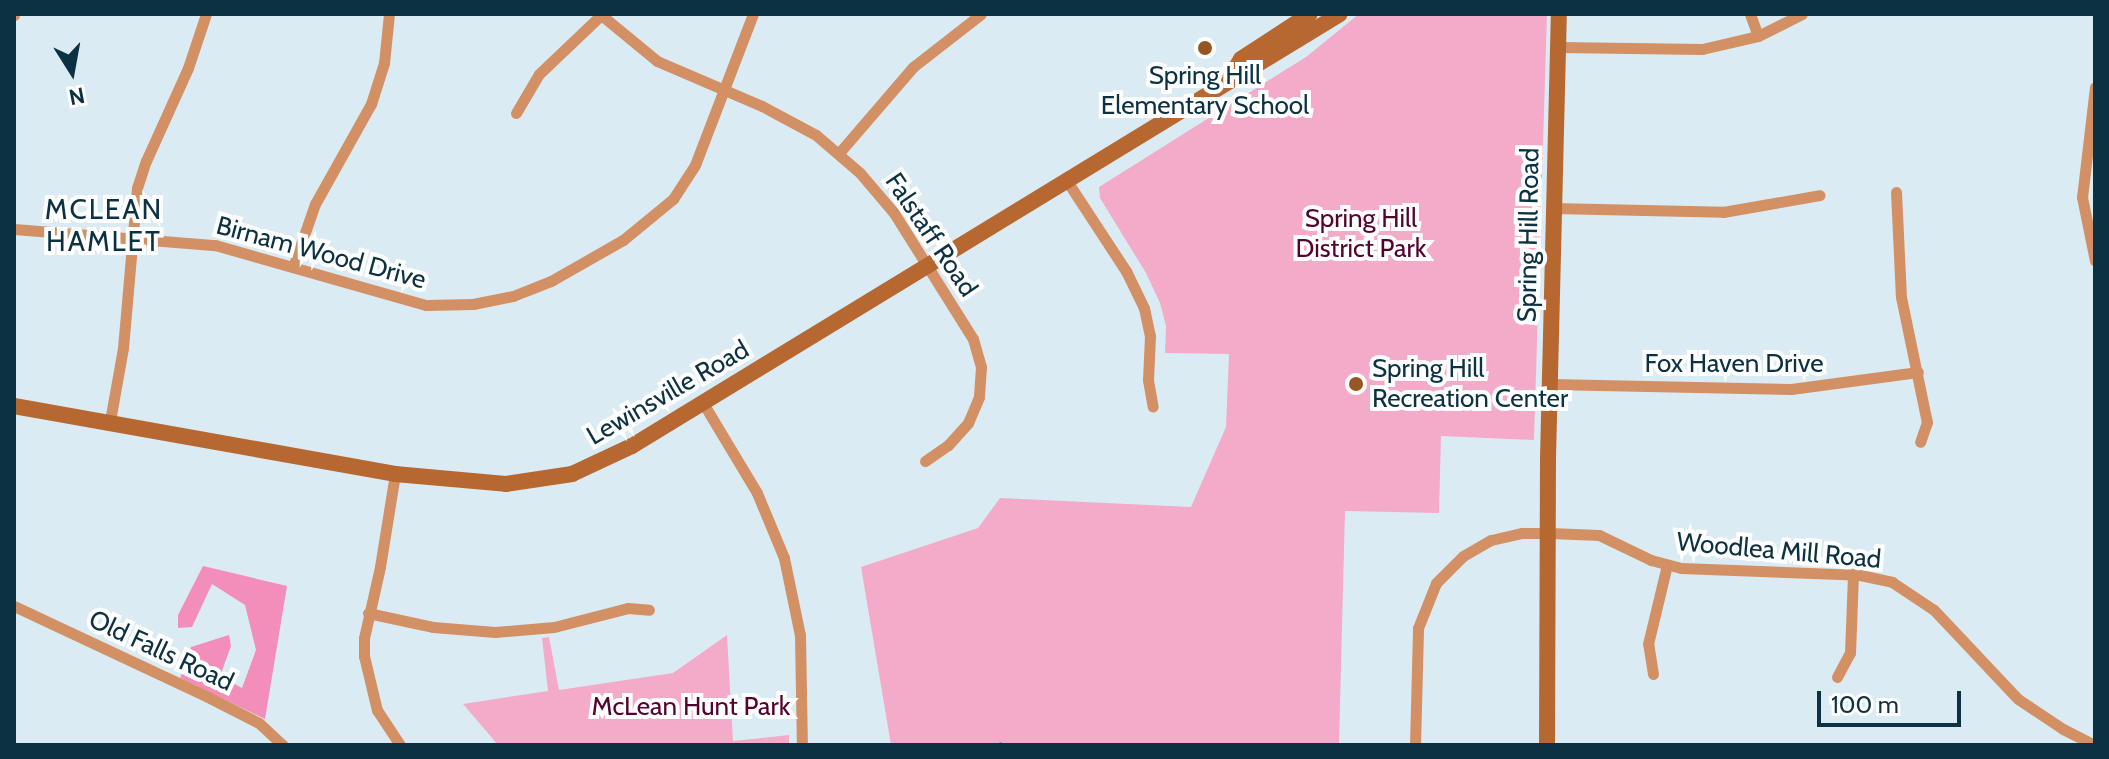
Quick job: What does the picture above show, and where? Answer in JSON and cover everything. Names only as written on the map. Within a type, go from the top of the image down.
[{"type":"main road","name":"Lewinsville Road","points":[[1228,81],[1241,59],[1310,14]]},
{"type":"main road","name":"Spring Hill Road","points":[[1547,745],[1550,384],[1559,14]]},
{"type":"main road","name":"Lewinsville Road","points":[[14,406],[395,474],[483,483],[550,479],[616,455],[1337,15]]},
{"type":"street","points":[[110,421],[123,348],[137,188],[188,68],[206,14]]},
{"type":"street","points":[[293,267],[315,204],[371,104],[384,63],[389,14]]},
{"type":"street","points":[[516,113],[539,74],[600,14]]},
{"type":"street","name":"Falstaff Road","points":[[600,14],[657,61],[794,122],[839,153],[878,191],[973,339],[981,383],[968,423],[948,445],[925,461]]},
{"type":"street","name":"Birnam Wood Drive","points":[[14,229],[215,245],[426,305],[473,304],[535,288],[623,240],[658,215],[695,165],[753,14]]},
{"type":"street","points":[[839,153],[913,67],[981,14]]},
{"type":"street","points":[[1750,14],[1758,36]]},
{"type":"street","points":[[1558,47],[1691,50],[1724,46],[1758,36],[1802,14]]},
{"type":"street","points":[[2095,87],[2084,217],[2095,261]]},
{"type":"street","points":[[1067,181],[1126,271],[1144,308],[1150,336],[1148,380],[1153,407]]},
{"type":"street","points":[[1896,192],[1901,292],[1927,422],[1920,442]]},
{"type":"street","points":[[1553,208],[1723,212],[1820,195]]},
{"type":"street","name":"Fox Haven Drive","points":[[1550,384],[1791,389],[1918,372]]},
{"type":"street","points":[[703,403],[757,493],[787,567],[800,635],[802,745]]},
{"type":"street","points":[[395,474],[380,567],[364,638],[366,675],[377,710],[400,745]]},
{"type":"street","name":"Woodlea Mill Road","points":[[1415,745],[1418,628],[1436,583],[1463,556],[1491,540],[1522,533],[1599,535],[1667,565],[1853,574],[1877,578],[1907,589],[1934,610],[2018,699],[2063,729],[2095,745]]},
{"type":"street","points":[[1653,674],[1648,644],[1667,565]]},
{"type":"street","points":[[1837,677],[1850,653],[1853,574]]},
{"type":"street","name":"Old Falls Road","points":[[14,606],[259,723],[283,745]]},
{"type":"street","points":[[368,613],[433,627],[495,632],[554,627],[628,608],[649,610]]},
{"type":"green space","name":"Spring Hill District Park","points":[[1359,14],[1547,14],[1534,440],[1441,436],[1439,513],[1345,511],[1339,745],[891,745],[861,567],[978,528],[1000,498],[1191,507],[1226,427],[1229,354],[1165,353],[1166,326],[1160,303],[1146,273],[1100,198],[1099,187],[1306,57]]},
{"type":"green space","name":"McLean Hunt Park","points":[[727,635],[733,741],[789,735],[789,744],[498,745],[463,704],[548,691],[542,638],[549,637],[559,690],[673,673]]},
{"type":"shaded area","points":[[203,566],[287,586],[265,719],[180,678],[191,647],[229,635],[231,646],[220,676],[242,688],[256,650],[245,605],[212,584],[192,627],[178,628],[178,615]]},
{"type":"place","name":"Spring Hill Elementary School","points":[[1205,48]]},
{"type":"place","name":"Spring Hill Recreation Center","points":[[1356,384]]},
{"type":"district","name":"MCLEAN HAMLET","points":[[104,225]]}]
